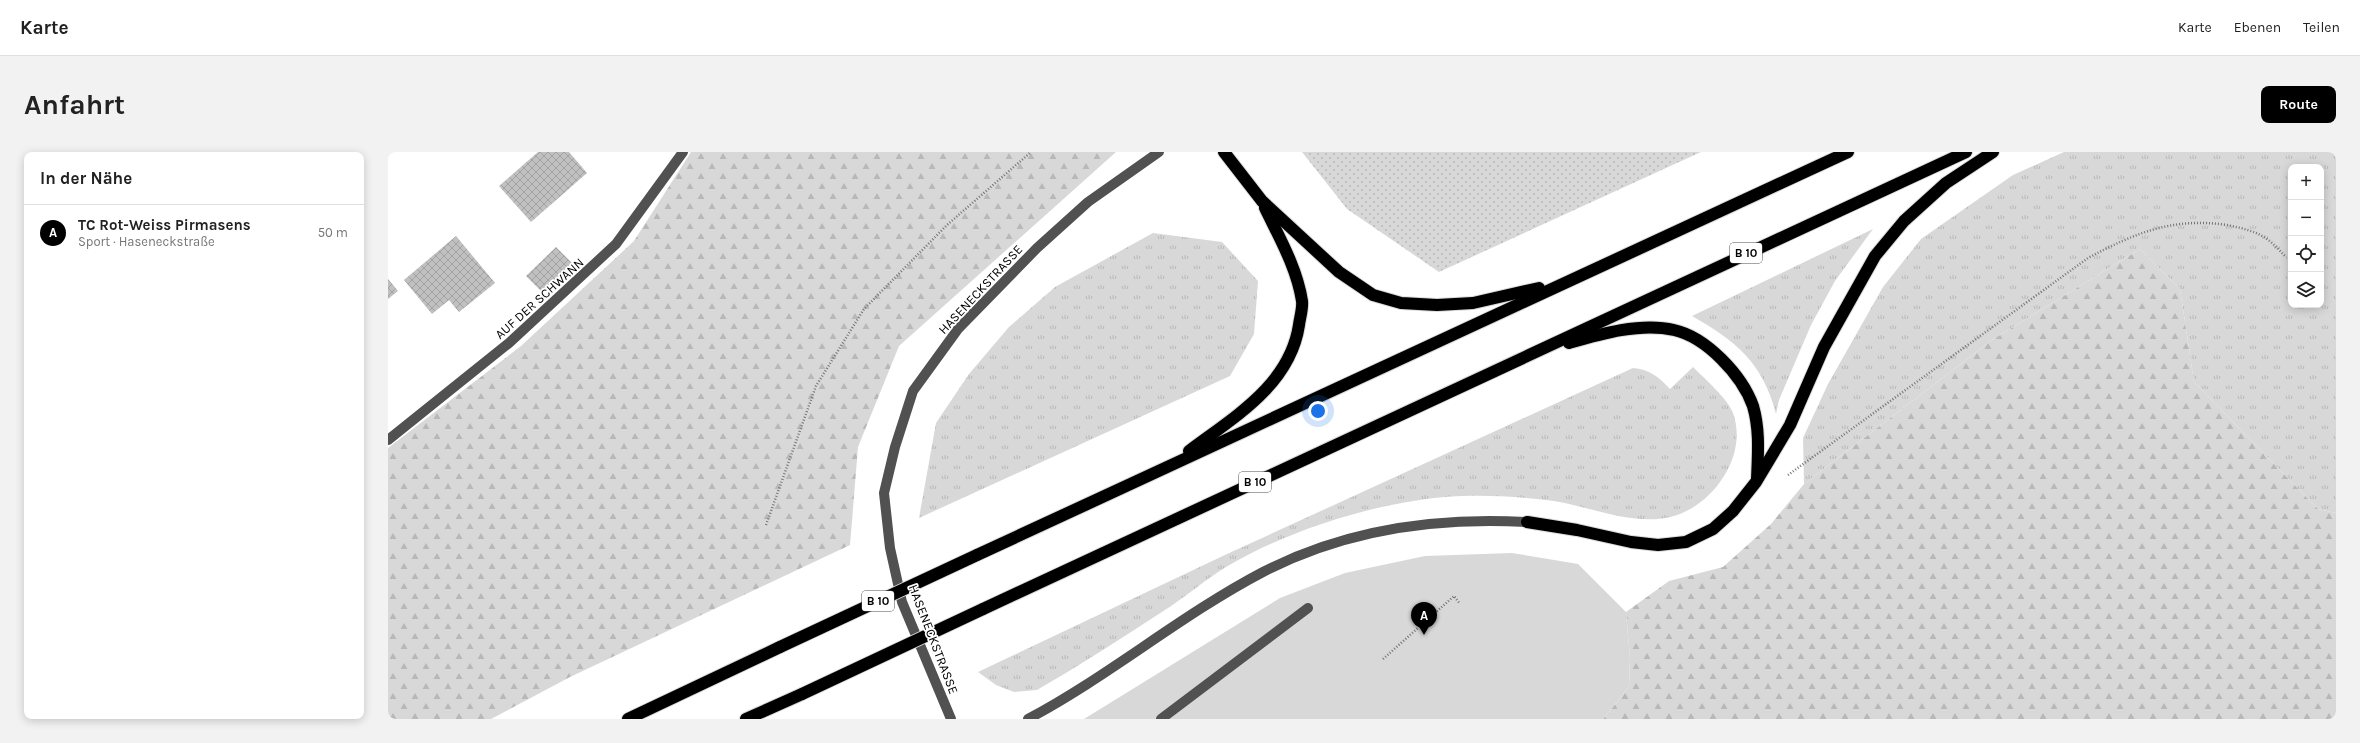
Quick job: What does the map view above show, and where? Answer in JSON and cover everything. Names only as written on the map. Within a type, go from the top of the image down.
[{"type":"highway","points":[[1224,152],[1262,201],[1339,272],[1373,295],[1401,303],[1437,305],[1473,303],[1563,282]]},
{"type":"highway","name":"B 10","points":[[628,719],[1169,465],[1563,282],[1848,152]]},
{"type":"highway","name":"B 10","points":[[746,719],[1966,152]]},
{"type":"highway","points":[[1527,522],[1577,530],[1630,542],[1658,545],[1686,542],[1713,529],[1733,511],[1756,482],[1790,425],[1824,346],[1875,256],[1904,221],[1946,183],[1993,152]]},
{"type":"highway","points":[[1169,465],[1245,409],[1271,386],[1287,364],[1296,341],[1302,302],[1292,264],[1262,201]]},
{"type":"highway","points":[[1527,355],[1601,333],[1635,328],[1674,330],[1703,343],[1723,359],[1752,405],[1759,443],[1756,482]]},
{"type":"street","name":"AUF DER SCHWANN","points":[[388,440],[509,343],[616,244],[683,152]]},
{"type":"street","name":"HASENECKSTRASSE","points":[[951,719],[902,602],[890,548],[884,493],[894,447],[913,391],[958,329],[1037,248],[1088,202],[1159,152]]},
{"type":"street","points":[[1028,719],[1089,683],[1222,595],[1264,571],[1296,557],[1333,544],[1378,531],[1415,525],[1451,521],[1527,522]]},
{"type":"street","points":[[1161,719],[1308,608]]},
{"type":"path","points":[[766,525],[816,386],[864,309],[947,225],[1031,152]]},
{"type":"path","points":[[1782,479],[2088,258],[2127,237],[2166,225],[2207,222],[2244,228],[2267,239],[2285,256]]},
{"type":"path","points":[[1383,659],[1454,596],[1460,604]]},
{"type":"green space","points":[[691,152],[1116,152],[899,346],[858,447],[850,545],[570,677],[491,719],[388,719],[388,448],[521,346],[634,241]]},
{"type":"green space","points":[[1302,152],[1701,152],[1439,272],[1347,209]]},
{"type":"green space","points":[[2064,152],[2336,152],[2336,513],[2318,509],[2194,382],[2180,289],[2140,249],[1992,340],[1804,484],[1803,438],[1828,384],[1883,287],[1921,239],[2013,175]]},
{"type":"green space","points":[[1873,229],[1835,281],[1811,325],[1779,400],[1776,414],[1764,381],[1746,355],[1722,335],[1692,316]]},
{"type":"green space","points":[[1153,233],[1222,242],[1258,281],[1254,334],[1230,376],[919,518],[936,423],[969,374],[1009,327],[1055,287]]},
{"type":"green space","points":[[2140,249],[2180,289],[2194,382],[2318,509],[2336,513],[2336,719],[1603,719],[1629,687],[1630,658],[1626,612],[1669,581],[1723,567],[1771,524],[1804,484],[1992,340]]},
{"type":"green space","points":[[1693,367],[1715,389],[1730,407],[1736,427],[1736,440],[1734,454],[1722,479],[1703,500],[1692,508],[1676,515],[1659,519],[1641,519],[1624,517],[1571,504],[1520,497],[1462,496],[1432,498],[1402,503],[1340,518],[1309,528],[1252,553],[1226,567],[1168,608],[1037,690],[1014,692],[996,685],[978,672],[1227,554],[1633,368],[1644,370],[1653,374],[1670,389]]},
{"type":"green space","points":[[1512,553],[1578,564],[1626,612],[1630,658],[1629,687],[1603,719],[1084,719],[1280,598],[1345,573],[1425,556]]},
{"type":"building","points":[[538,152],[569,152],[587,173],[531,222],[499,186]]},
{"type":"building","points":[[456,236],[495,283],[459,312],[449,300],[432,314],[404,280]]},
{"type":"building","points":[[556,247],[572,263],[542,292],[526,276]]},
{"type":"building","points":[[388,279],[398,291],[388,299]]},
{"type":"place","name":"TC Rot-Weiss Pirmasens","points":[[1424,635]]}]
